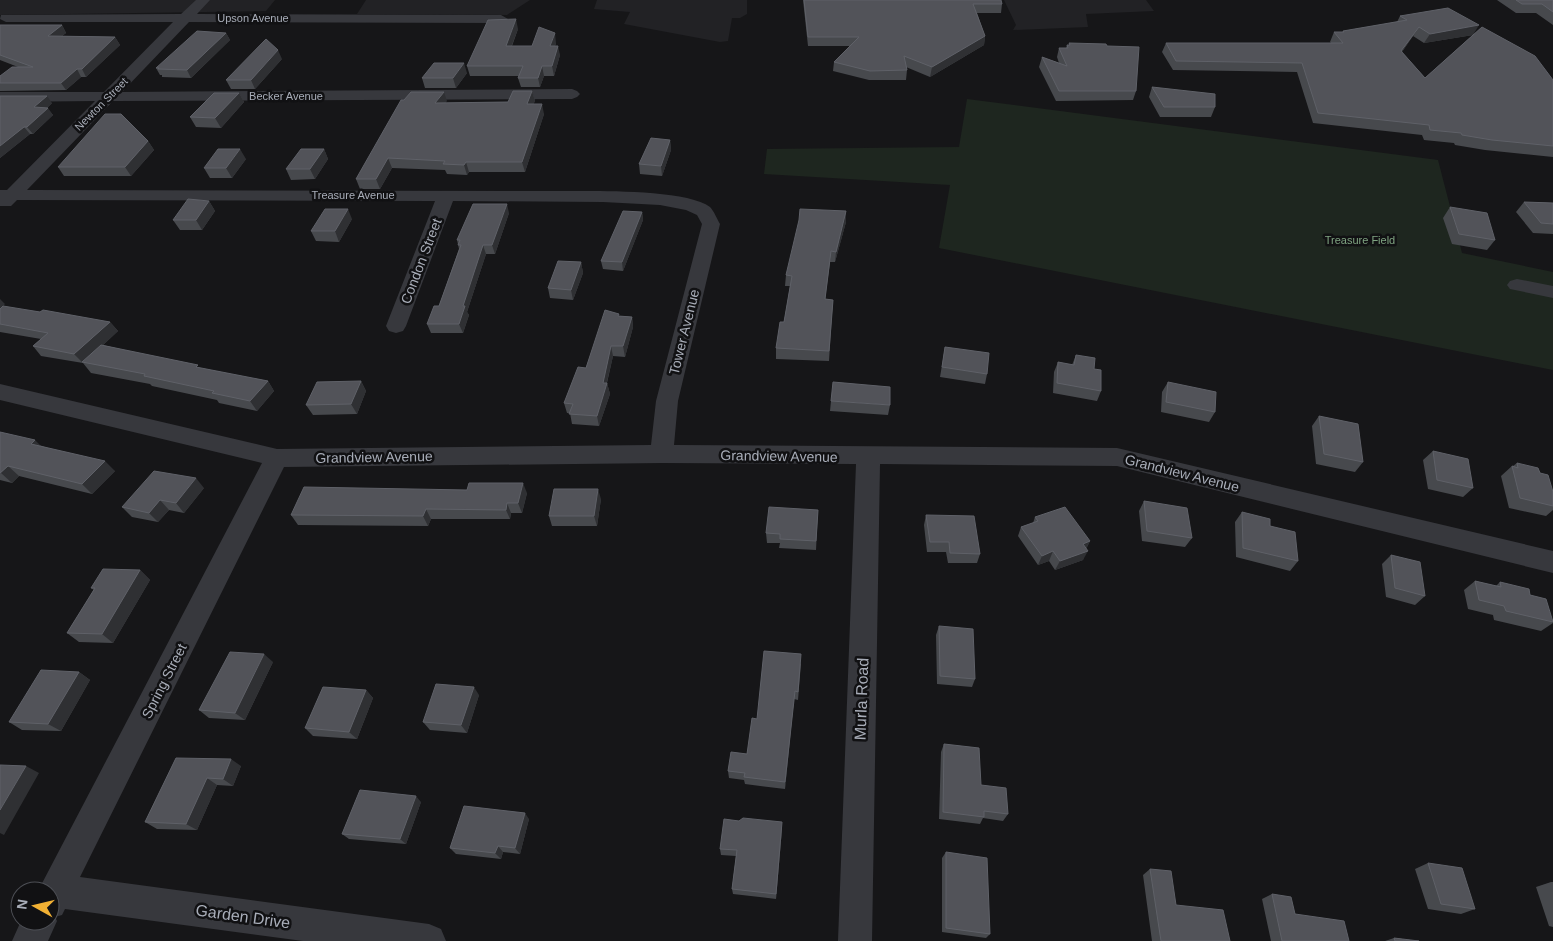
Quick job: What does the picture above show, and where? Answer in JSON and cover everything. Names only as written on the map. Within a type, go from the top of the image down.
[{"type":"street","name":"Newton Street","points":[[4,199],[203,0]]},
{"type":"street","name":"Upson Avenue","points":[[6,18],[501,18]]},
{"type":"street","name":"Becker Avenue","points":[[0,97],[572,94]]},
{"type":"street","name":"Treasure Avenue","points":[[4,199],[446,195],[574,196],[664,200],[690,204],[704,212]]},
{"type":"street","name":"Condon Street","points":[[396,326],[446,195]]},
{"type":"street","name":"Tower Avenue","points":[[662,454],[667,401],[711,224],[704,212]]},
{"type":"street","points":[[1517,285],[1553,292]]},
{"type":"street","name":"Grandview Avenue","points":[[0,392],[277,458],[662,454],[1117,457],[1553,562]]},
{"type":"street","name":"Murla Road","points":[[855,941],[868,456]]},
{"type":"street","name":"Spring Street","points":[[60,883],[277,458]]},
{"type":"street","name":"Garden Drive","points":[[60,898],[428,941]]},
{"type":"shaded area","points":[[0,0],[275,0],[266,11],[0,15]]},
{"type":"shaded area","points":[[366,0],[530,0],[507,15],[357,14]]},
{"type":"shaded area","points":[[597,0],[747,0],[747,14],[740,18],[732,18],[728,41],[720,42],[624,24],[630,12],[594,9]]},
{"type":"shaded area","points":[[1004,0],[1146,0],[1154,11],[1086,14],[1088,27],[1013,30],[1016,25]]},
{"type":"green space","name":"Treasure Field","points":[[967,99],[1438,160],[1462,253],[1553,272],[1553,370],[939,248],[950,185],[764,174],[767,149],[959,147]]},
{"type":"building","points":[[804,0],[1001,0],[1002,4],[973,4],[985,36],[932,67],[904,56],[907,70],[870,71],[834,62],[859,37],[808,37]]},
{"type":"building","points":[[1516,0],[1553,0],[1553,12],[1542,4],[1522,4]]},
{"type":"building","points":[[1448,8],[1479,25],[1430,34],[1419,27],[1401,51],[1425,78],[1482,27],[1535,56],[1553,80],[1553,146],[1492,140],[1462,135],[1461,133],[1430,130],[1429,125],[1318,113],[1302,63],[1176,61],[1166,43],[1343,43],[1334,32],[1344,32],[1407,20],[1400,16]]},
{"type":"building","points":[[516,19],[506,46],[532,46],[539,27],[555,33],[550,46],[558,46],[552,66],[542,66],[538,78],[518,78],[523,66],[467,66],[488,20]]},
{"type":"building","points":[[0,25],[62,25],[48,36],[115,37],[82,69],[77,69],[61,83],[0,83],[0,76],[12,67],[33,67],[0,55]]},
{"type":"building","points":[[197,31],[226,33],[187,70],[156,68]]},
{"type":"building","points":[[266,39],[278,50],[251,80],[226,80]]},
{"type":"building","points":[[1069,43],[1139,47],[1136,91],[1059,91],[1042,57],[1067,66],[1059,48],[1068,48],[1067,45],[1070,45]]},
{"type":"building","points":[[434,63],[464,63],[453,78],[422,78]]},
{"type":"building","points":[[1152,87],[1215,94],[1215,107],[1164,107]]},
{"type":"building","points":[[513,91],[532,91],[527,104],[542,104],[522,162],[466,162],[464,165],[443,164],[445,161],[388,158],[376,179],[356,179],[401,100],[404,100],[411,92],[444,92],[435,103],[508,102]]},
{"type":"building","points":[[214,93],[239,93],[215,118],[190,117]]},
{"type":"building","points":[[0,96],[47,96],[34,107],[48,108],[27,127],[24,127],[0,146]]},
{"type":"building","points":[[105,114],[121,114],[148,141],[125,167],[58,167]]},
{"type":"building","points":[[651,138],[670,140],[661,166],[639,164]]},
{"type":"building","points":[[218,149],[240,149],[226,168],[204,168]]},
{"type":"building","points":[[301,149],[324,149],[310,169],[286,169]]},
{"type":"building","points":[[188,199],[209,201],[196,220],[173,220]]},
{"type":"building","points":[[1524,202],[1553,203],[1553,224],[1541,223]]},
{"type":"building","points":[[473,204],[507,204],[492,245],[483,245],[459,324],[427,324],[434,306],[439,306],[461,245],[458,245],[460,240],[457,240]]},
{"type":"building","points":[[1450,207],[1487,213],[1495,240],[1459,234]]},
{"type":"building","points":[[325,209],[348,209],[335,231],[311,231]]},
{"type":"building","points":[[800,209],[846,211],[836,252],[831,251],[825,299],[833,300],[829,351],[776,348],[780,322],[784,322],[792,276],[786,275]]},
{"type":"building","points":[[623,211],[642,212],[622,262],[601,261]]},
{"type":"building","points":[[558,261],[581,262],[571,290],[548,288]]},
{"type":"building","points":[[3,306],[40,312],[43,310],[110,322],[74,354],[33,346],[48,333],[0,324],[0,309]]},
{"type":"building","points":[[605,310],[619,314],[618,316],[632,317],[623,346],[611,346],[603,383],[607,383],[597,416],[569,414],[573,404],[564,403],[578,367],[586,368]]},
{"type":"building","points":[[101,345],[268,381],[250,401],[144,376],[145,374],[82,362]]},
{"type":"building","points":[[945,347],[989,353],[987,374],[942,367]]},
{"type":"building","points":[[1076,355],[1095,358],[1094,369],[1101,370],[1101,391],[1057,383],[1058,362],[1074,365]]},
{"type":"building","points":[[361,381],[351,404],[306,405],[317,382]]},
{"type":"building","points":[[833,382],[890,387],[890,405],[831,401]]},
{"type":"building","points":[[1168,382],[1216,392],[1215,412],[1166,402]]},
{"type":"building","points":[[1319,416],[1358,424],[1363,462],[1324,454]]},
{"type":"building","points":[[0,432],[35,440],[31,444],[105,461],[82,484],[8,466],[0,473]]},
{"type":"building","points":[[1433,451],[1468,459],[1473,488],[1437,480]]},
{"type":"building","points":[[1517,463],[1538,468],[1540,473],[1548,475],[1553,492],[1553,506],[1520,498],[1512,466],[1518,468]]},
{"type":"building","points":[[154,471],[196,478],[176,503],[160,500],[149,513],[122,507]]},
{"type":"building","points":[[469,483],[523,483],[518,503],[507,503],[506,510],[426,509],[423,516],[291,515],[304,487],[467,490]]},
{"type":"building","points":[[554,489],[598,489],[594,516],[549,516]]},
{"type":"building","points":[[1144,501],[1187,508],[1192,538],[1147,531]]},
{"type":"building","points":[[769,507],[818,510],[816,541],[780,539],[780,534],[766,533]]},
{"type":"building","points":[[1065,507],[1090,541],[1083,544],[1088,551],[1060,561],[1053,551],[1042,556],[1021,527],[1038,521],[1035,517]]},
{"type":"building","points":[[1242,512],[1270,519],[1270,526],[1295,532],[1298,561],[1243,548]]},
{"type":"building","points":[[926,515],[974,516],[980,554],[950,553],[949,542],[930,542]]},
{"type":"building","points":[[1391,555],[1420,562],[1425,596],[1395,588]]},
{"type":"building","points":[[103,569],[140,570],[102,634],[67,633],[95,588],[91,588]]},
{"type":"building","points":[[1475,581],[1501,587],[1500,582],[1529,589],[1530,595],[1546,599],[1553,622],[1506,611],[1504,606],[1479,600]]},
{"type":"building","points":[[939,626],[973,629],[975,679],[940,676]]},
{"type":"building","points":[[764,651],[801,654],[798,692],[795,691],[785,782],[744,777],[745,773],[728,771],[731,752],[747,754],[752,718],[757,719]]},
{"type":"building","points":[[230,652],[264,654],[235,713],[199,710]]},
{"type":"building","points":[[41,670],[79,672],[48,724],[9,722]]},
{"type":"building","points":[[436,684],[474,687],[461,725],[423,722]]},
{"type":"building","points":[[323,687],[366,690],[349,732],[305,728]]},
{"type":"building","points":[[944,744],[979,748],[981,785],[1006,788],[1008,814],[984,811],[984,817],[943,812]]},
{"type":"building","points":[[176,758],[231,759],[223,779],[207,778],[186,824],[145,822]]},
{"type":"building","points":[[0,765],[26,766],[0,810]]},
{"type":"building","points":[[360,790],[416,796],[400,839],[342,834]]},
{"type":"building","points":[[464,806],[525,813],[515,848],[498,846],[495,853],[450,848]]},
{"type":"building","points":[[743,818],[782,822],[776,894],[732,889],[737,850],[720,849],[724,819],[739,821]]},
{"type":"building","points":[[946,852],[987,858],[990,934],[946,928]]},
{"type":"building","points":[[1428,863],[1462,868],[1475,909],[1441,904]]},
{"type":"building","points":[[1150,869],[1171,871],[1176,905],[1223,910],[1230,941],[1161,941]]},
{"type":"building","points":[[1272,894],[1291,897],[1295,914],[1344,921],[1349,941],[1282,941]]},
{"type":"building","points":[[1394,938],[1419,941],[1395,941]]}]
